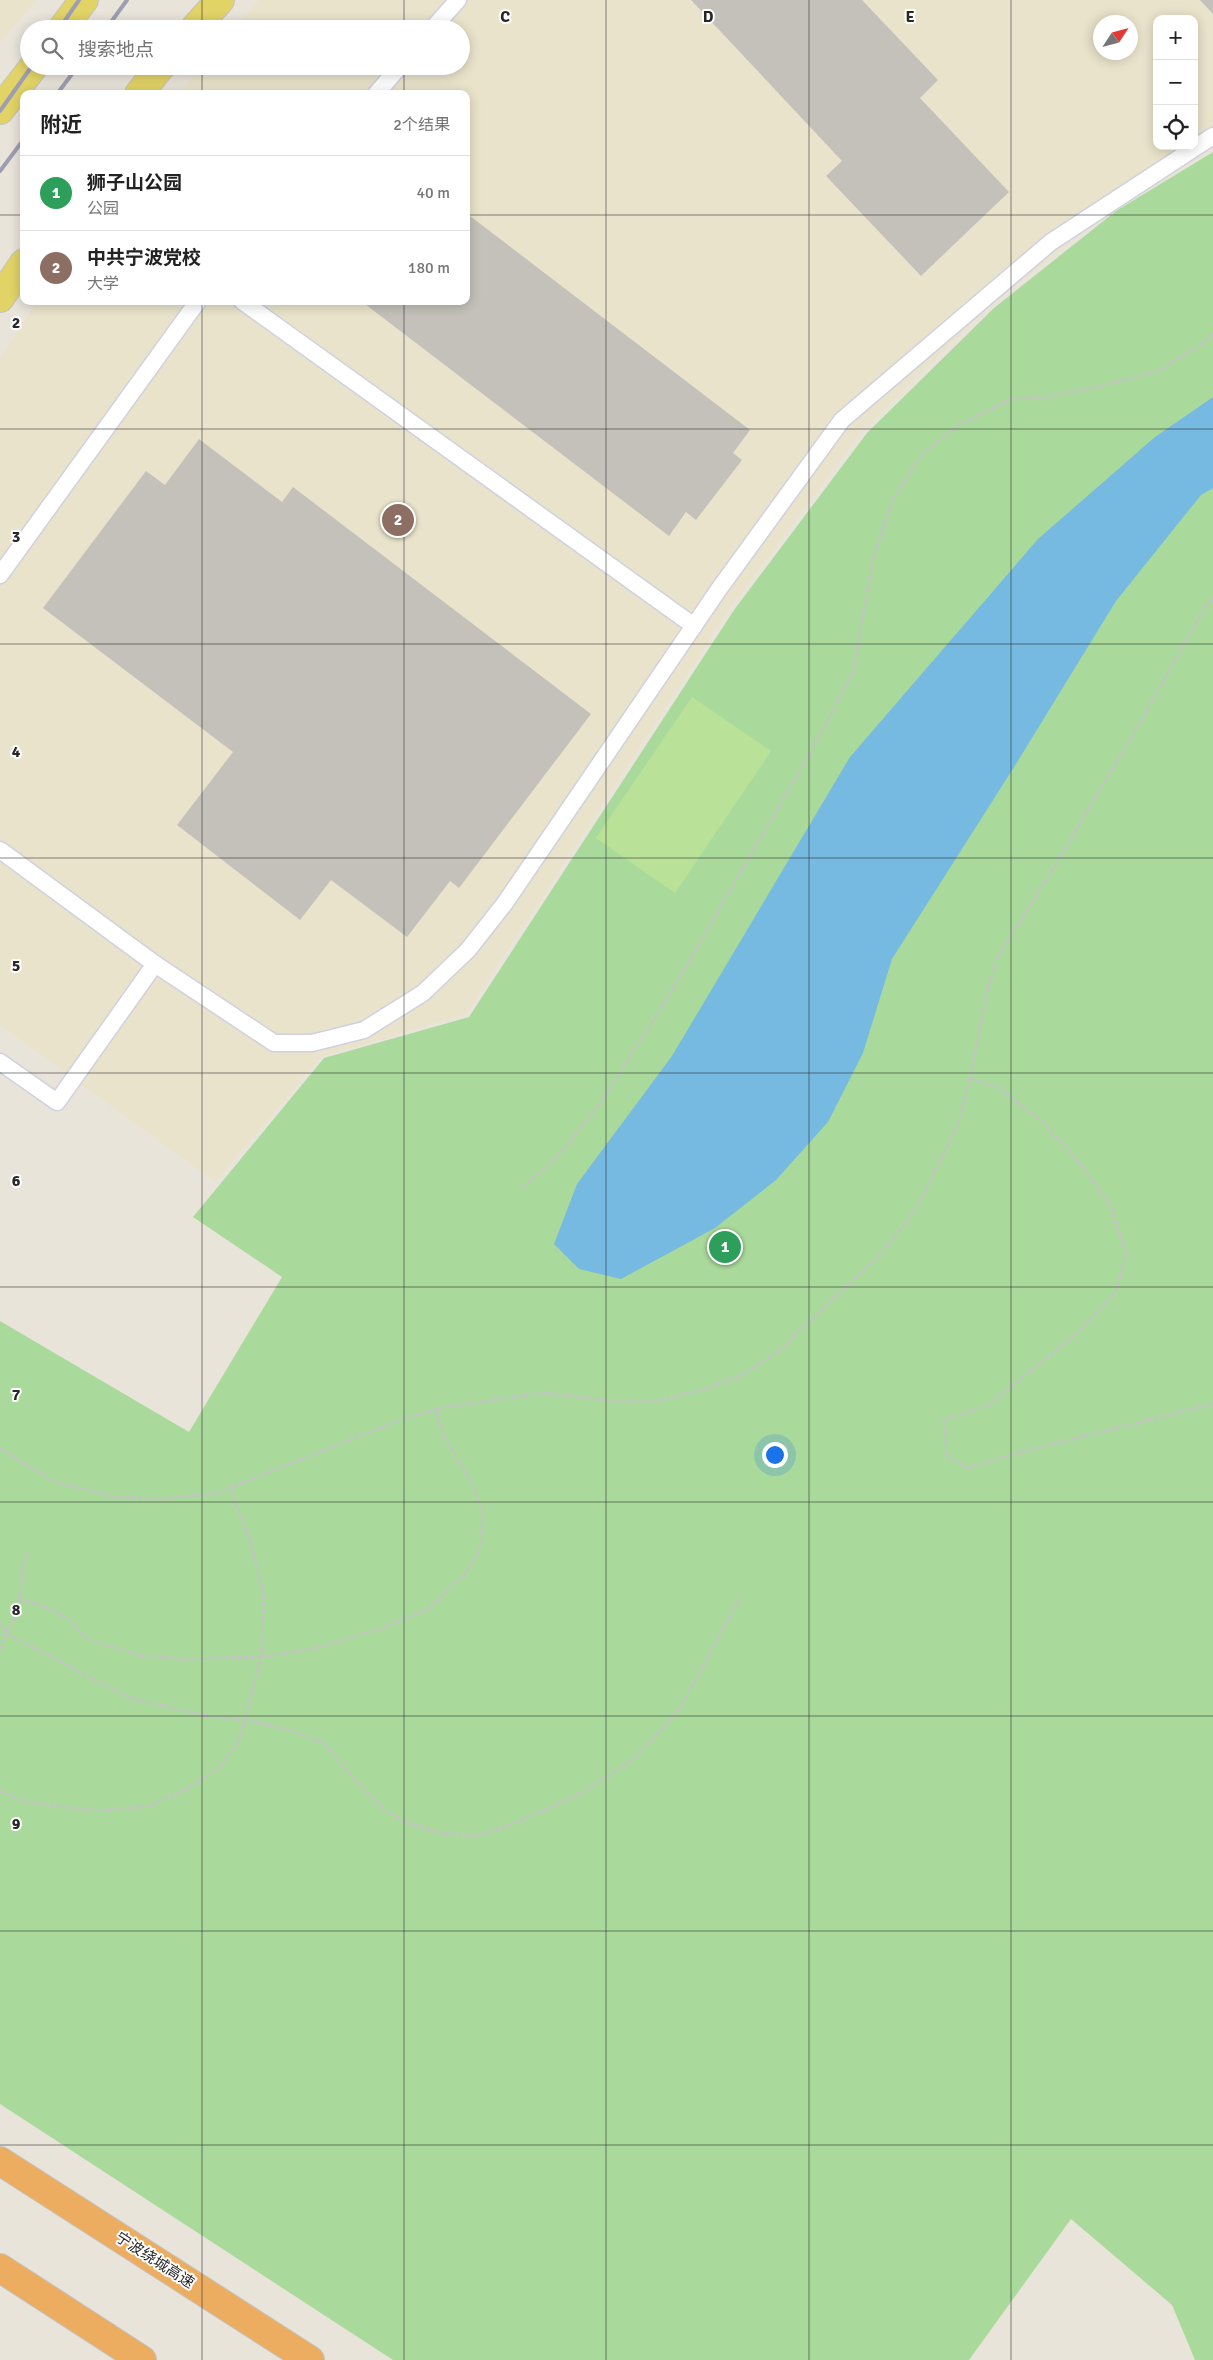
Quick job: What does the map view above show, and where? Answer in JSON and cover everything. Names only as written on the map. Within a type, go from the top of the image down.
[{"type":"highway","name":"宁波绕城高速","points":[[0,2161],[310,2360]]},
{"type":"highway","points":[[0,2268],[142,2360]]},
{"type":"main road","points":[[69,20],[84,0]]},
{"type":"main road","points":[[202,20],[220,0]]},
{"type":"main road","points":[[0,110],[27,75]]},
{"type":"main road","points":[[142,90],[153,75]]},
{"type":"main road","points":[[0,298],[20,269]]},
{"type":"lane","points":[[440,20],[458,0]]},
{"type":"lane","points":[[379,90],[392,75]]},
{"type":"lane","points":[[0,850],[155,964],[274,1043],[312,1043],[364,1030],[423,993],[468,950],[505,903],[694,626],[842,420],[1051,242],[1213,136]]},
{"type":"lane","points":[[0,575],[195,305]]},
{"type":"lane","points":[[248,305],[694,626]]},
{"type":"lane","points":[[0,1062],[56,1102],[155,964]]},
{"type":"path","points":[[524,1187],[561,1153],[602,1102],[664,1004],[810,753],[853,673],[873,558],[894,497],[922,454],[959,425],[1011,399],[1046,397],[1101,386],[1158,371],[1200,346],[1213,334]]},
{"type":"path","points":[[0,1448],[55,1482],[115,1497],[162,1499],[217,1493],[405,1418],[436,1409],[497,1398],[544,1394],[614,1401],[658,1401],[705,1390],[740,1376],[776,1353],[879,1256],[917,1208],[958,1124],[970,1079],[986,991],[996,960],[1062,854],[1213,596]]},
{"type":"path","points":[[970,1079],[998,1087],[1044,1123],[1083,1167],[1112,1208],[1126,1253],[1116,1292],[1079,1331],[989,1406],[944,1420],[947,1456],[968,1468],[1013,1454],[1213,1404]]},
{"type":"path","points":[[19,1599],[48,1607],[66,1617],[88,1639],[137,1655],[182,1659],[261,1657],[313,1649],[380,1629],[428,1609],[464,1574],[480,1549],[483,1514],[473,1485],[442,1433],[436,1409]]},
{"type":"path","points":[[0,1791],[26,1802],[98,1811],[149,1806],[190,1787],[219,1768],[239,1741],[261,1657],[264,1596],[250,1544],[230,1488]]},
{"type":"path","points":[[0,1650],[6,1633],[19,1610],[22,1567],[29,1551]]},
{"type":"path","points":[[0,1623],[6,1633],[130,1698],[202,1714],[258,1722],[304,1735],[325,1744],[383,1809],[408,1823],[439,1833],[475,1836],[505,1827],[576,1796],[635,1758],[679,1710],[741,1596]]},
{"type":"shaded area","points":[[0,0],[37,0],[0,43]]},
{"type":"shaded area","points":[[259,0],[1213,0],[1213,147],[1112,209],[990,306],[862,431],[729,610],[466,1014],[321,1057],[215,1182],[0,1025],[0,358],[35,305],[470,305],[470,90],[181,90],[194,75],[470,75],[470,20],[242,20]]},
{"type":"green space","points":[[1213,152],[1213,2360],[1195,2360],[1172,2305],[1071,2219],[969,2360],[393,2360],[0,2104],[0,1321],[189,1432],[282,1277],[193,1217],[324,1058],[469,1017],[734,610],[867,433],[994,308],[1116,211]]},
{"type":"green space","points":[[692,697],[771,751],[675,893],[596,838]]},
{"type":"water","points":[[1213,397],[1213,488],[1201,495],[1116,601],[1016,764],[892,959],[863,1053],[828,1122],[776,1180],[715,1228],[621,1279],[579,1269],[554,1244],[577,1184],[672,1056],[850,757],[1038,539],[1155,437]]},
{"type":"building","points":[[691,0],[862,0],[938,80],[920,98],[1009,192],[921,276],[826,176],[842,161]]},
{"type":"building","points":[[1200,0],[1213,0],[1213,14]]},
{"type":"building","points":[[470,216],[750,430],[733,453],[742,460],[696,520],[686,512],[669,536],[366,305],[470,305]]},
{"type":"building","points":[[199,439],[282,502],[293,487],[591,714],[459,888],[450,881],[407,937],[331,880],[300,920],[177,825],[233,752],[43,608],[146,471],[165,485]]},
{"type":"railway","points":[[65,20],[79,0]]},
{"type":"railway","points":[[113,20],[127,0]]},
{"type":"railway","points":[[0,111],[26,75]]},
{"type":"railway","points":[[60,90],[71,75]]},
{"type":"railway","points":[[0,171],[20,144]]},
{"type":"place","name":"中共宁波党校","points":[[398,520]]},
{"type":"place","name":"狮子山公园","points":[[725,1247]]}]
